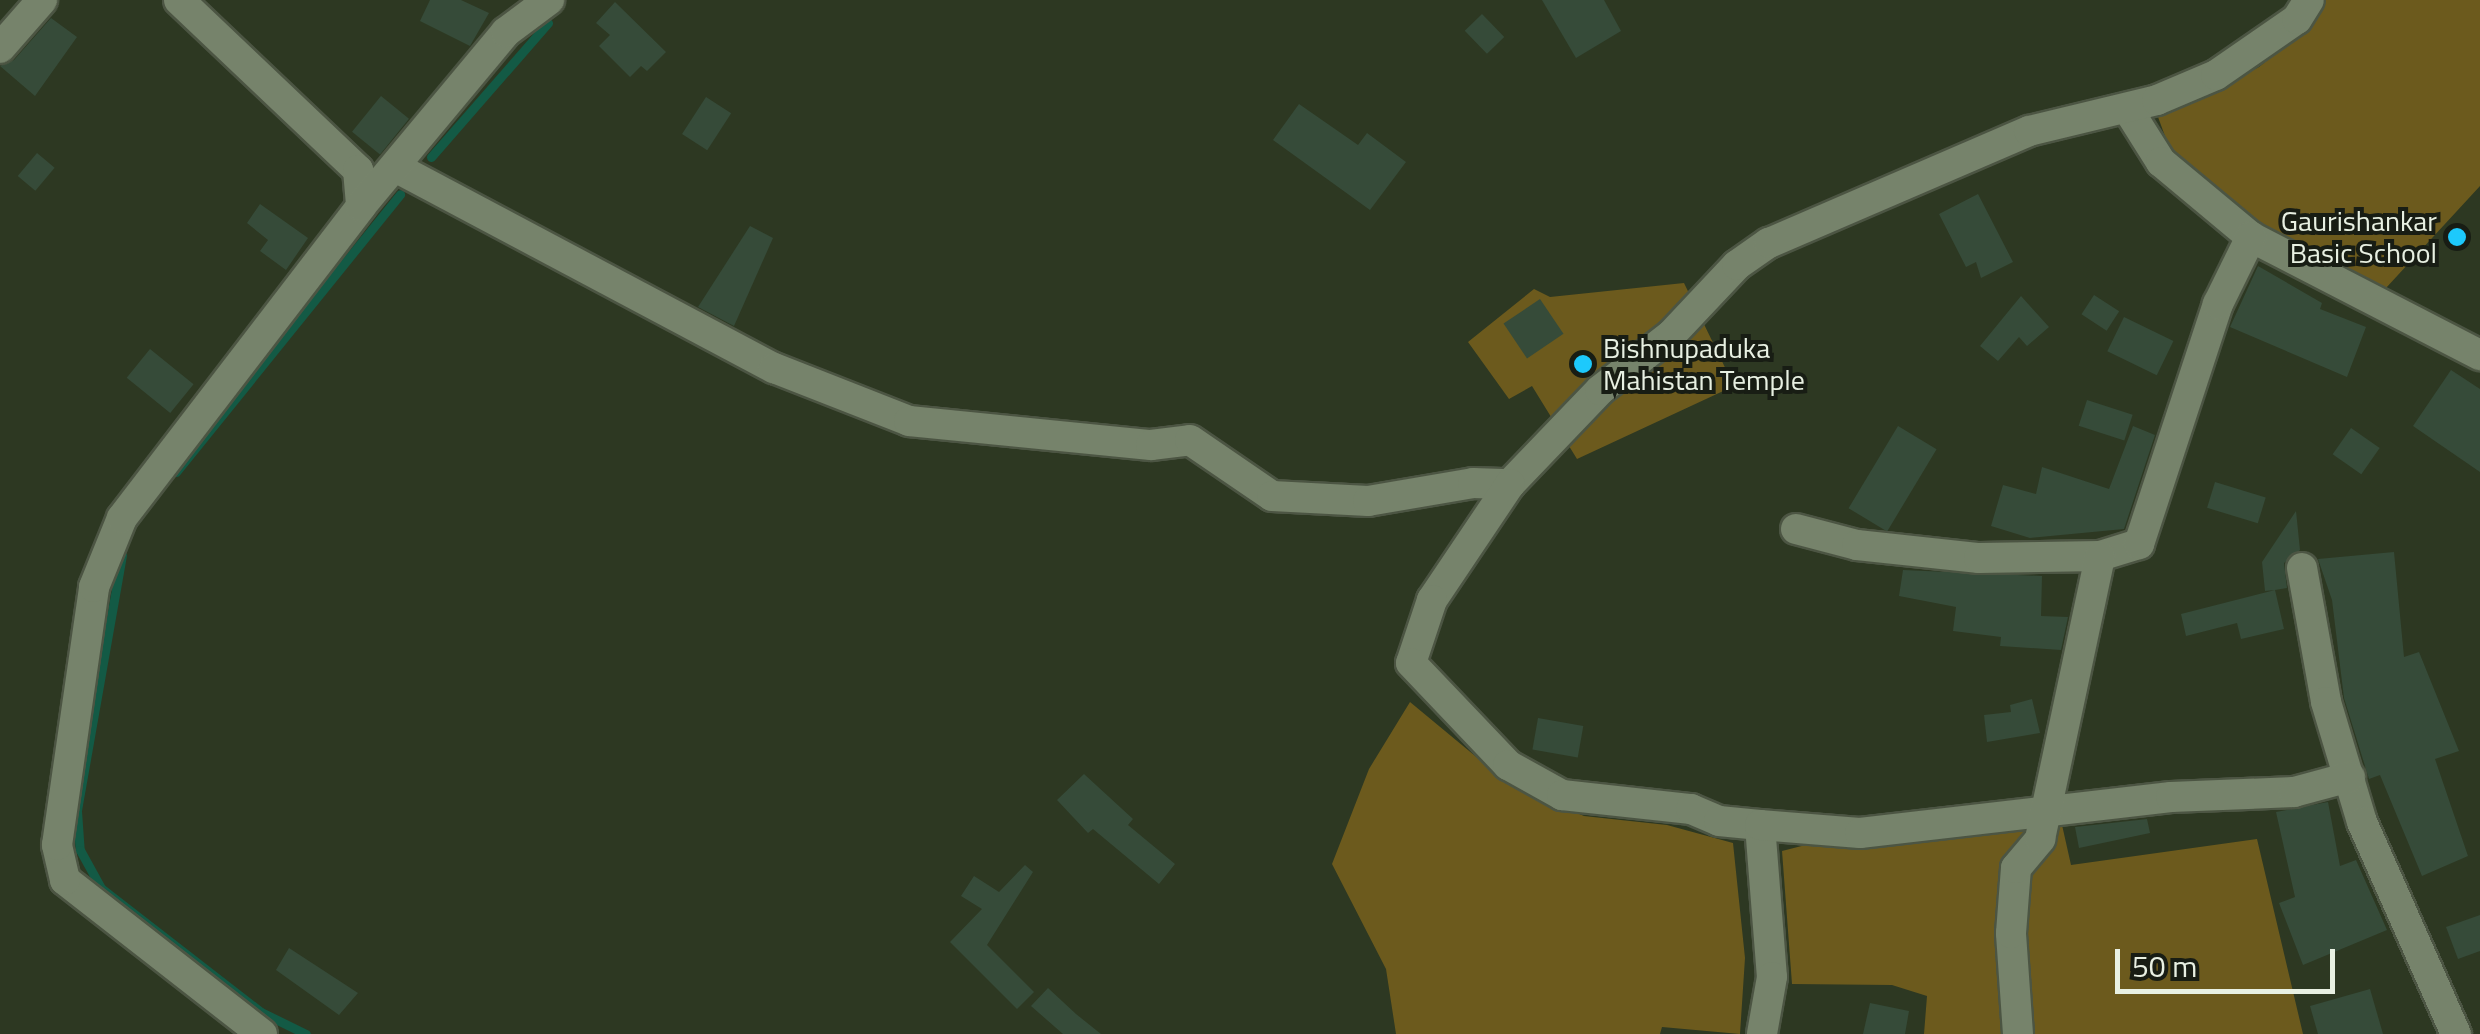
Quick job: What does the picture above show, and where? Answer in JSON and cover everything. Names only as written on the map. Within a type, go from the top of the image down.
[{"type":"street","points":[[0,48],[42,0]]},
{"type":"street","points":[[179,0],[358,170],[362,206]]},
{"type":"street","points":[[262,1034],[65,880],[57,845],[67,751],[94,587],[122,518],[362,206],[399,168],[506,32],[548,0]]},
{"type":"street","points":[[2309,0],[2297,20],[2232,65],[2127,108],[2029,131],[1769,243],[1600,390],[1510,484],[1432,600],[1411,663],[1508,765],[1562,795],[1691,809],[1719,821],[1860,833],[2170,797],[2294,792],[2350,777]]},
{"type":"street","points":[[2127,108],[2161,162],[2251,236],[2480,355]]},
{"type":"street","points":[[399,168],[774,368],[909,422],[1151,445],[1190,440],[1272,496],[1368,502],[1473,483],[1510,484]]},
{"type":"street","points":[[1796,529],[1940,556],[2100,556],[2138,544],[2218,304],[2251,236]]},
{"type":"street","points":[[2018,1034],[2012,933],[2016,868],[2040,839],[2100,556]]},
{"type":"street","points":[[2302,568],[2326,702],[2362,822],[2456,1034]]},
{"type":"street","points":[[1760,825],[1772,977],[1762,1034]]},
{"type":"shaded area","points":[[2323,0],[2480,0],[2480,186],[2386,288],[2269,231],[2169,147],[2158,117],[2259,67],[2304,30]]},
{"type":"shaded area","points":[[1684,283],[1734,386],[1577,459],[1532,386],[1509,399],[1468,342],[1534,289],[1550,297]]},
{"type":"shaded area","points":[[1410,702],[1509,784],[1584,816],[1667,825],[1733,843],[1745,958],[1740,1034],[1662,1027],[1660,1034],[1396,1034],[1386,969],[1332,864],[1369,769]]},
{"type":"shaded area","points":[[2058,807],[2071,865],[2257,839],[2303,1034],[1924,1034],[1927,996],[1892,985],[1792,984],[1782,851],[1872,828]]},
{"type":"building","points":[[430,0],[461,0],[489,13],[470,46],[420,21]]},
{"type":"building","points":[[1542,0],[1604,0],[1621,31],[1576,58]]},
{"type":"building","points":[[615,2],[666,52],[647,71],[641,66],[630,77],[599,46],[610,35],[596,23]]},
{"type":"building","points":[[1482,14],[1504,37],[1487,54],[1465,31]]},
{"type":"building","points":[[51,18],[77,37],[35,96],[0,66],[14,60]]},
{"type":"building","points":[[381,96],[409,119],[380,154],[352,132]]},
{"type":"building","points":[[706,97],[731,113],[707,150],[682,134]]},
{"type":"building","points":[[1299,104],[1358,145],[1367,133],[1406,162],[1370,210],[1273,140]]},
{"type":"building","points":[[37,153],[55,168],[35,191],[18,176]]},
{"type":"building","points":[[1978,194],[2013,262],[1981,278],[1976,262],[1966,267],[1939,214]]},
{"type":"building","points":[[260,204],[308,238],[286,270],[260,251],[268,240],[247,223]]},
{"type":"building","points":[[750,226],[773,238],[734,326],[698,307]]},
{"type":"building","points":[[2258,266],[2322,303],[2320,309],[2366,327],[2347,377],[2230,327]]},
{"type":"building","points":[[2094,295],[2119,311],[2107,331],[2081,314]]},
{"type":"building","points":[[2021,296],[2049,327],[2027,346],[2019,337],[1998,361],[1980,346]]},
{"type":"building","points":[[1540,299],[1563,334],[1527,358],[1504,324]]},
{"type":"building","points":[[2124,317],[2173,341],[2157,375],[2107,351]]},
{"type":"building","points":[[150,349],[194,384],[170,413],[127,378]]},
{"type":"building","points":[[2451,370],[2480,389],[2480,472],[2413,426]]},
{"type":"building","points":[[2087,400],[2133,415],[2124,441],[2079,426]]},
{"type":"building","points":[[1898,426],[1937,449],[1887,531],[1849,508]]},
{"type":"building","points":[[2133,426],[2155,435],[2124,529],[2030,538],[1991,526],[2003,485],[2036,494],[2042,467],[2109,489]]},
{"type":"building","points":[[2351,428],[2380,448],[2361,474],[2333,454]]},
{"type":"building","points":[[2215,482],[2266,497],[2258,523],[2207,508]]},
{"type":"building","points":[[2296,511],[2300,550],[2284,563],[2287,588],[2265,591],[2262,562]]},
{"type":"building","points":[[2394,552],[2404,657],[2419,652],[2459,751],[2435,759],[2468,856],[2422,876],[2380,775],[2369,779],[2344,698],[2332,600],[2318,559]]},
{"type":"building","points":[[1903,570],[2042,576],[2041,616],[2068,617],[2061,650],[2000,646],[2001,637],[1953,631],[1956,607],[1899,596]]},
{"type":"building","points":[[2275,590],[2284,629],[2241,639],[2237,623],[2186,636],[2181,614]]},
{"type":"building","points":[[2032,699],[2040,733],[1987,742],[1984,715],[2011,712],[2010,705]]},
{"type":"building","points":[[1538,718],[1583,726],[1578,758],[1532,750]]},
{"type":"building","points":[[1084,774],[1133,819],[1128,825],[1175,864],[1159,884],[1093,829],[1088,833],[1057,800]]},
{"type":"building","points":[[2328,802],[2340,866],[2356,860],[2387,930],[2303,965],[2279,903],[2295,897],[2276,812]]},
{"type":"building","points":[[2147,819],[2150,833],[2079,848],[2075,827]]},
{"type":"building","points":[[1025,865],[1033,872],[987,945],[1034,992],[1017,1009],[950,942],[982,909],[961,896],[974,876],[999,892]]},
{"type":"building","points":[[2480,915],[2480,951],[2458,959],[2446,927]]},
{"type":"building","points":[[289,948],[358,993],[339,1015],[276,970]]},
{"type":"building","points":[[1048,988],[1101,1034],[1063,1034],[1031,1006]]},
{"type":"building","points":[[2370,989],[2383,1034],[2318,1034],[2310,1006]]},
{"type":"building","points":[[1870,1003],[1909,1011],[1905,1034],[1863,1034]]},
{"type":"waterway","points":[[431,157],[548,23]]},
{"type":"waterway","points":[[176,472],[400,194]]},
{"type":"waterway","points":[[122,555],[77,811],[80,850],[101,888],[261,1012],[306,1034]]},
{"type":"place","name":"Gaurishankar Basic School","points":[[2457,237]]},
{"type":"place","name":"Bishnupaduka Mahistan Temple","points":[[1583,364]]}]
